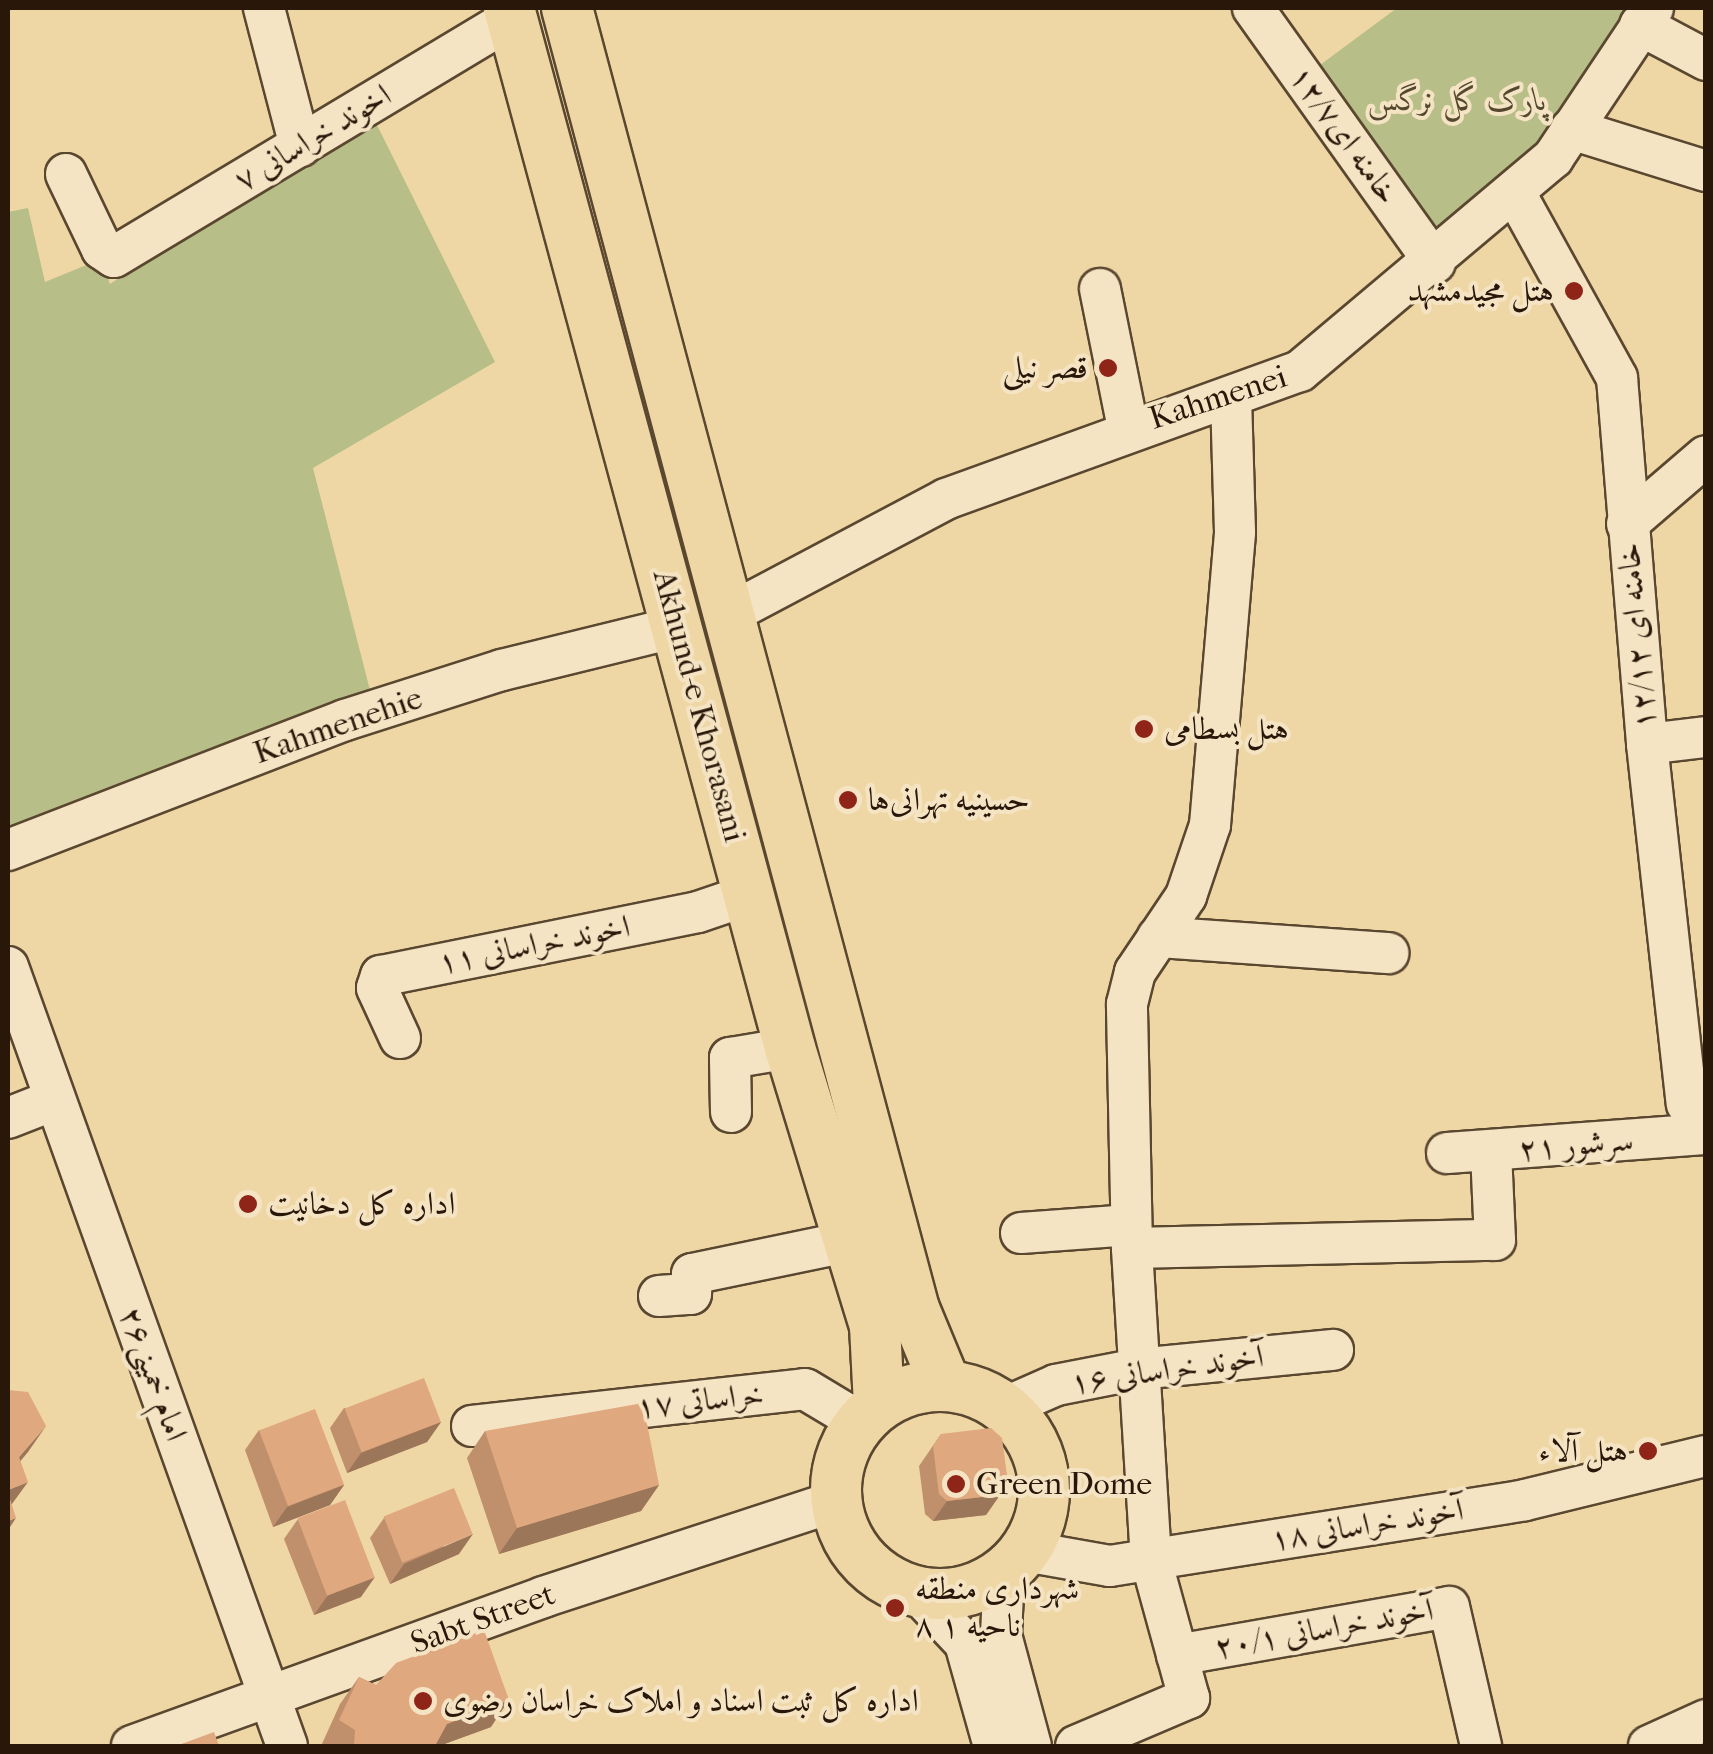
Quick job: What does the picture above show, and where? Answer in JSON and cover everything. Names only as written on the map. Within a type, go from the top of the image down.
[{"type":"main road","name":"Akhund-e Khorasani","points":[[568,8],[914,1309],[944,1384]]},
{"type":"main road","name":"Akhund-e Khorasani","points":[[510,13],[790,1048],[846,1242],[875,1326],[870,1413]]},
{"type":"main road","points":[[944,1384],[977,1391],[1006,1407],[1042,1460],[1040,1523],[1015,1562],[962,1591],[917,1592],[886,1580],[862,1560],[836,1501],[845,1446],[870,1413],[910,1389],[944,1384]]},
{"type":"street","points":[[264,8],[300,146]]},
{"type":"street","name":"خامنه ای۱۲/۷","points":[[1253,8],[1435,263]]},
{"type":"street","name":"اخوند خراسانی ۷","points":[[66,174],[102,248],[114,257],[300,146],[510,13]]},
{"type":"street","points":[[1646,16],[1706,60]]},
{"type":"street","name":"Kahmenei","points":[[727,615],[946,499],[1128,428],[1300,371],[1435,263],[1553,158],[1646,16]]},
{"type":"street","points":[[1571,129],[1706,171]]},
{"type":"street","name":"خامنه ای ۱۲/۱۲","points":[[1515,192],[1617,378],[1646,744],[1696,1119]]},
{"type":"street","points":[[1100,289],[1128,428]]},
{"type":"street","points":[[1076,1746],[1189,1698],[1151,1560],[1131,1236],[1128,988],[1186,896],[1210,824],[1235,532],[1231,397]]},
{"type":"street","points":[[1627,524],[1706,456]]},
{"type":"street","name":"Kahmenehie","points":[[8,850],[345,720],[502,670],[678,627]]},
{"type":"street","points":[[1646,744],[1706,737]]},
{"type":"street","name":"اخوند خراسانی ۱۱","points":[[400,1038],[377,988],[381,976],[698,912],[751,894]]},
{"type":"street","points":[[1158,937],[1388,953]]},
{"type":"street","name":"امام خمینی۲۶","points":[[8,967],[287,1746]]},
{"type":"street","points":[[730,1112],[730,1058],[790,1048]]},
{"type":"street","points":[[8,1118],[54,1100]]},
{"type":"street","name":"سرشور ۲۱","points":[[1447,1153],[1491,1152],[1696,1119]]},
{"type":"street","points":[[1021,1233],[1495,1240],[1491,1152]]},
{"type":"street","points":[[658,1296],[691,1294],[692,1274],[846,1242]]},
{"type":"street","name":"آخوند خراسانی ۱۶","points":[[1006,1407],[1056,1385],[1138,1369],[1333,1350]]},
{"type":"street","name":"خراساتی ۱۷","points":[[472,1426],[805,1389],[870,1413]]},
{"type":"street","name":"آخوند خراسانی ۱۸","points":[[1015,1562],[1110,1566],[1151,1560],[1525,1500],[1706,1456]]},
{"type":"street","name":"Sabt Street","points":[[132,1746],[836,1501]]},
{"type":"street","points":[[1015,1562],[1001,1635],[1032,1746]]},
{"type":"street","points":[[917,1592],[965,1643],[994,1746]]},
{"type":"street","name":"آخوند خراسانی ۲۰/۱","points":[[1177,1655],[1448,1607],[1481,1746]]},
{"type":"street","points":[[1649,1746],[1706,1720]]},
{"type":"green space","name":"پارک گل نرگس","points":[[1397,8],[1635,8],[1543,145],[1441,234],[1320,65]]},
{"type":"green space","points":[[369,109],[495,362],[313,468],[372,698],[166,767],[8,831],[8,212],[28,208],[45,282],[101,259],[110,284]]},
{"type":"building","points":[[424,1378],[441,1422],[361,1452],[345,1408]]},
{"type":"building","points":[[8,1390],[28,1392],[46,1426],[19,1457],[28,1482],[8,1490]]},
{"type":"building","points":[[643,1403],[659,1485],[517,1528],[485,1431]]},
{"type":"building","points":[[315,1409],[344,1485],[288,1506],[259,1431]]},
{"type":"building","points":[[991,1428],[1002,1438],[1008,1483],[1000,1495],[947,1501],[939,1494],[933,1446],[941,1434]]},
{"type":"building","points":[[454,1488],[473,1534],[402,1563],[384,1516]]},
{"type":"building","points":[[8,1493],[16,1518],[8,1521]]},
{"type":"building","points":[[345,1500],[375,1577],[327,1596],[297,1518]]},
{"type":"building","name":"اداره کل ثبت اسناد و املاک خراسان رضوی","points":[[484,1630],[509,1700],[447,1724],[435,1746],[354,1746],[355,1730],[339,1720],[359,1677],[376,1685],[396,1663]]},
{"type":"building","points":[[214,1732],[219,1746],[176,1746]]},
{"type":"place","name":"هتل مجيدمشهد","points":[[1574,291]]},
{"type":"place","name":"قصر نیلی","points":[[1108,368]]},
{"type":"place","name":"هتل بسطامی","points":[[1144,729]]},
{"type":"place","name":"حسینیه تهرانی‌ها","points":[[848,800]]},
{"type":"place","name":"اداره کل دخانیت","points":[[248,1204]]},
{"type":"place","name":"هتل آلاء","points":[[1648,1451]]},
{"type":"place","name":"Green Dome","points":[[956,1484]]},
{"type":"place","name":"شهرداری منطقه ۸ ناحیه ۱","points":[[895,1608]]},
{"type":"place","name":"اداره کل ثبت اسناد و املاک خراسان رضوی","points":[[423,1701]]}]
